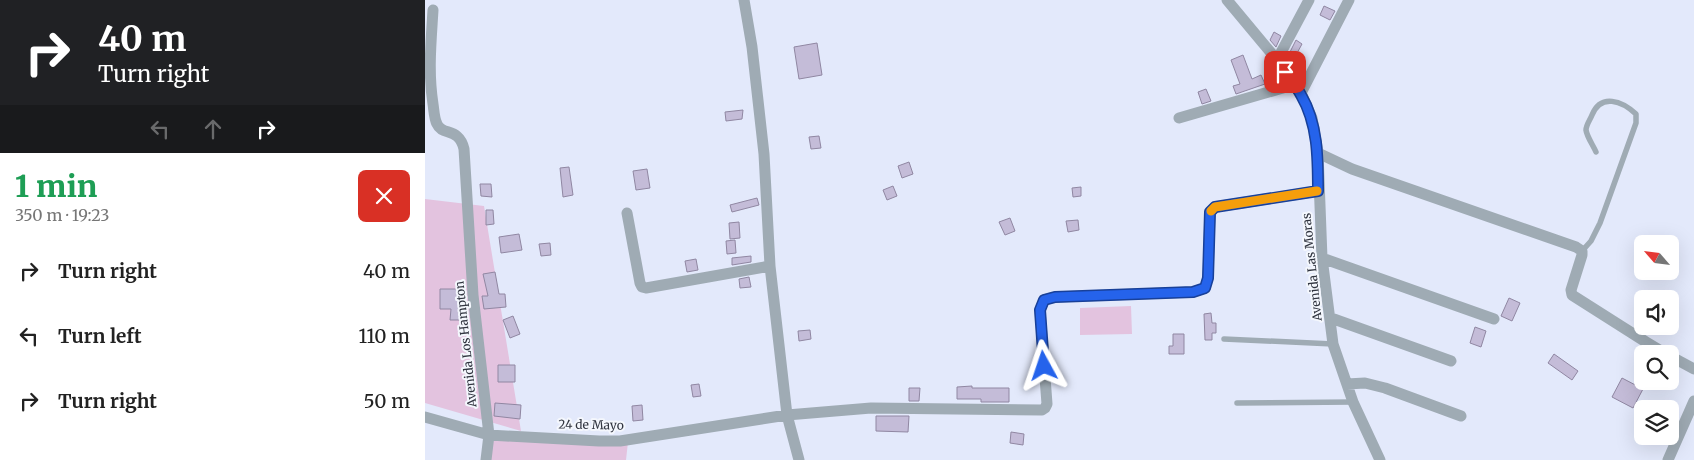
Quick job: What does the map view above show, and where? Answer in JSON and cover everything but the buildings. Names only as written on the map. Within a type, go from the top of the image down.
[{"type":"street","points":[[744,0],[752,47],[764,154],[770,266],[787,416],[799,460]]},
{"type":"street","name":"Avenida Las Moras","points":[[1227,0],[1277,60],[1297,89],[1312,118],[1318,153],[1322,258],[1333,344],[1353,402],[1379,460]]},
{"type":"street","points":[[1277,60],[1309,0]]},
{"type":"street","points":[[1179,118],[1297,89],[1349,0]]},
{"type":"street","name":"Avenida Los Hampton","points":[[433,10],[430,82],[437,124],[440,128],[455,134],[463,144],[473,294],[489,435],[486,460]]},
{"type":"street","points":[[1318,153],[1352,169],[1576,247],[1582,251],[1582,255],[1571,290],[1572,295],[1650,345]]},
{"type":"street","name":"24 de Mayo","points":[[425,417],[489,435],[599,442],[620,441],[787,416],[871,408],[1042,410],[1047,404],[1040,310],[1044,300],[1055,297],[1193,292],[1205,288],[1208,278],[1210,212],[1215,207],[1318,191]]},
{"type":"street","points":[[627,213],[642,287],[646,288],[770,266]]},
{"type":"street","points":[[1322,258],[1494,319]]},
{"type":"street","points":[[1331,318],[1451,361]]},
{"type":"street","points":[[1679,361],[1694,369]]},
{"type":"street","points":[[1347,384],[1365,383],[1385,388],[1461,416]]},
{"type":"street","points":[[1668,460],[1694,401]]},
{"type":"lane","points":[[1582,251],[1591,241],[1600,223],[1637,123],[1636,114],[1631,109],[1609,100],[1595,107],[1586,127],[1588,137],[1596,152]]},
{"type":"lane","points":[[1224,339],[1333,344]]},
{"type":"lane","points":[[1237,403],[1353,402]]},
{"type":"shaded area","points":[[425,199],[484,206],[521,431],[425,403]]},
{"type":"shaded area","points":[[1131,306],[1132,334],[1080,335],[1080,308]]},
{"type":"shaded area","points":[[494,437],[628,442],[626,460],[490,460]]},
{"type":"slow traffic","points":[[1211,211],[1215,207],[1317,191]]},
{"type":"route","points":[[1044,366],[1040,310],[1044,300],[1055,297],[1193,292],[1205,288],[1208,278],[1210,212],[1215,207],[1318,191],[1318,153],[1312,118],[1301,93],[1285,72]]}]
